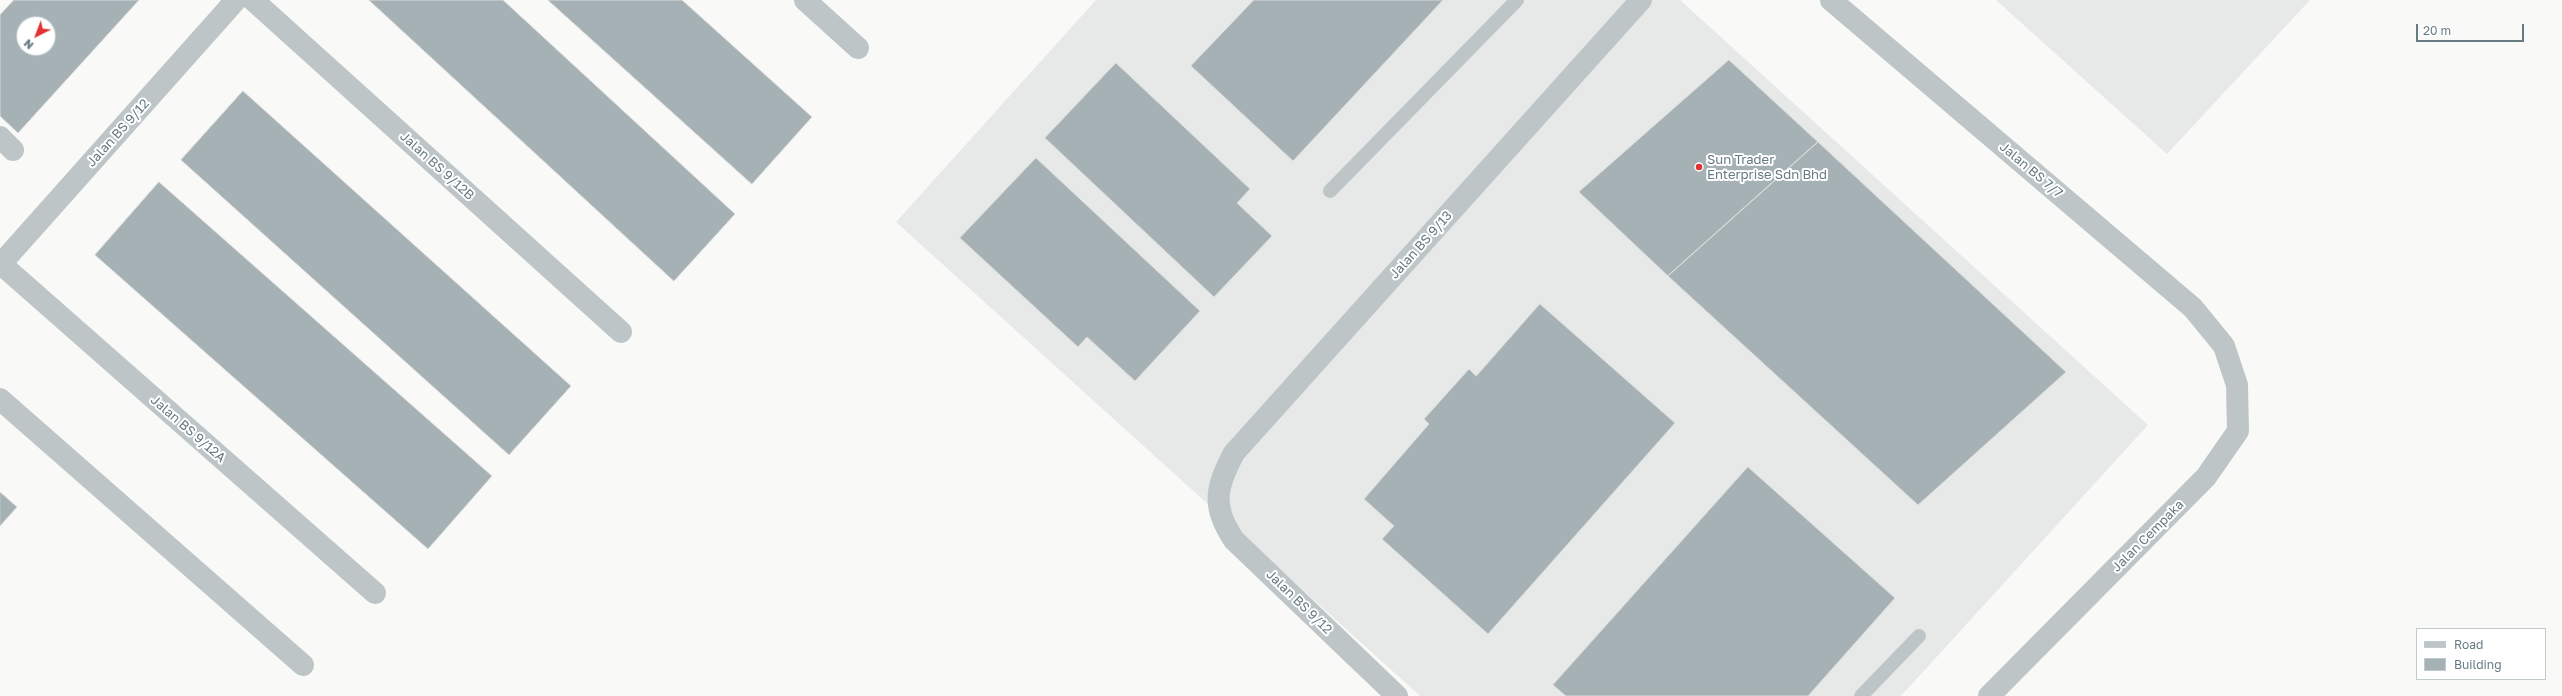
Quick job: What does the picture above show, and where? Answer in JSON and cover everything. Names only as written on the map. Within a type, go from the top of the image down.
[{"type":"street","name":"Jalan BS 9/12","points":[[1,265],[236,0]]},
{"type":"street","name":"Jalan BS 9/12B","points":[[252,0],[621,332]]},
{"type":"street","points":[[806,0],[858,48]]},
{"type":"street","name":"Jalan BS 9/13","points":[[1217,499],[1221,478],[1234,453],[1641,0]]},
{"type":"street","name":"Jalan BS 7/7","points":[[1831,0],[2193,308],[2224,346]]},
{"type":"street","name":"Jalan BS 9/12A","points":[[1,265],[375,593]]},
{"type":"street","name":"Jalan Cempaka","points":[[1989,696],[2206,477],[2238,431],[2238,385],[2224,346]]},
{"type":"street","points":[[0,398],[303,665]]},
{"type":"street","name":"Jalan BS 9/12","points":[[1217,499],[1222,522],[1234,540],[1397,696]]},
{"type":"lane","points":[[1330,191],[1518,0]]},
{"type":"lane","points":[[1861,696],[1919,636]]},
{"type":"shaded area","points":[[1096,0],[1680,0],[2148,425],[1901,696],[1420,696],[896,222]]},
{"type":"shaded area","points":[[1996,0],[2310,0],[2167,154]]},
{"type":"building","points":[[14,0],[139,0],[18,133],[0,116],[0,15]]},
{"type":"building","points":[[369,0],[503,0],[735,214],[674,281]]},
{"type":"building","points":[[548,0],[682,0],[812,117],[752,184]]},
{"type":"building","points":[[1254,0],[1443,0],[1293,161],[1191,66]]},
{"type":"building","name":"Sun Trader Enterprise Sdn Bhd","points":[[1729,60],[1818,142],[1668,276],[1579,192]]},
{"type":"building","points":[[1116,63],[1250,189],[1237,203],[1272,236],[1214,297],[1045,138]]},
{"type":"building","points":[[243,91],[571,386],[509,455],[181,160]]},
{"type":"building","points":[[1818,142],[2066,372],[1918,505],[1668,276]]},
{"type":"building","points":[[1036,158],[1200,311],[1135,381],[1087,337],[1078,347],[960,238]]},
{"type":"building","points":[[159,182],[492,476],[428,549],[95,255]]},
{"type":"building","points":[[1540,304],[1675,423],[1488,634],[1382,539],[1394,526],[1364,499],[1429,424],[1424,419],[1469,369],[1476,376]]},
{"type":"building","points":[[1748,467],[1895,598],[1808,696],[1566,696],[1553,685]]},
{"type":"building","points":[[0,492],[17,507],[0,526]]},
{"type":"place","name":"Sun Trader Enterprise Sdn Bhd","points":[[1699,167]]}]
